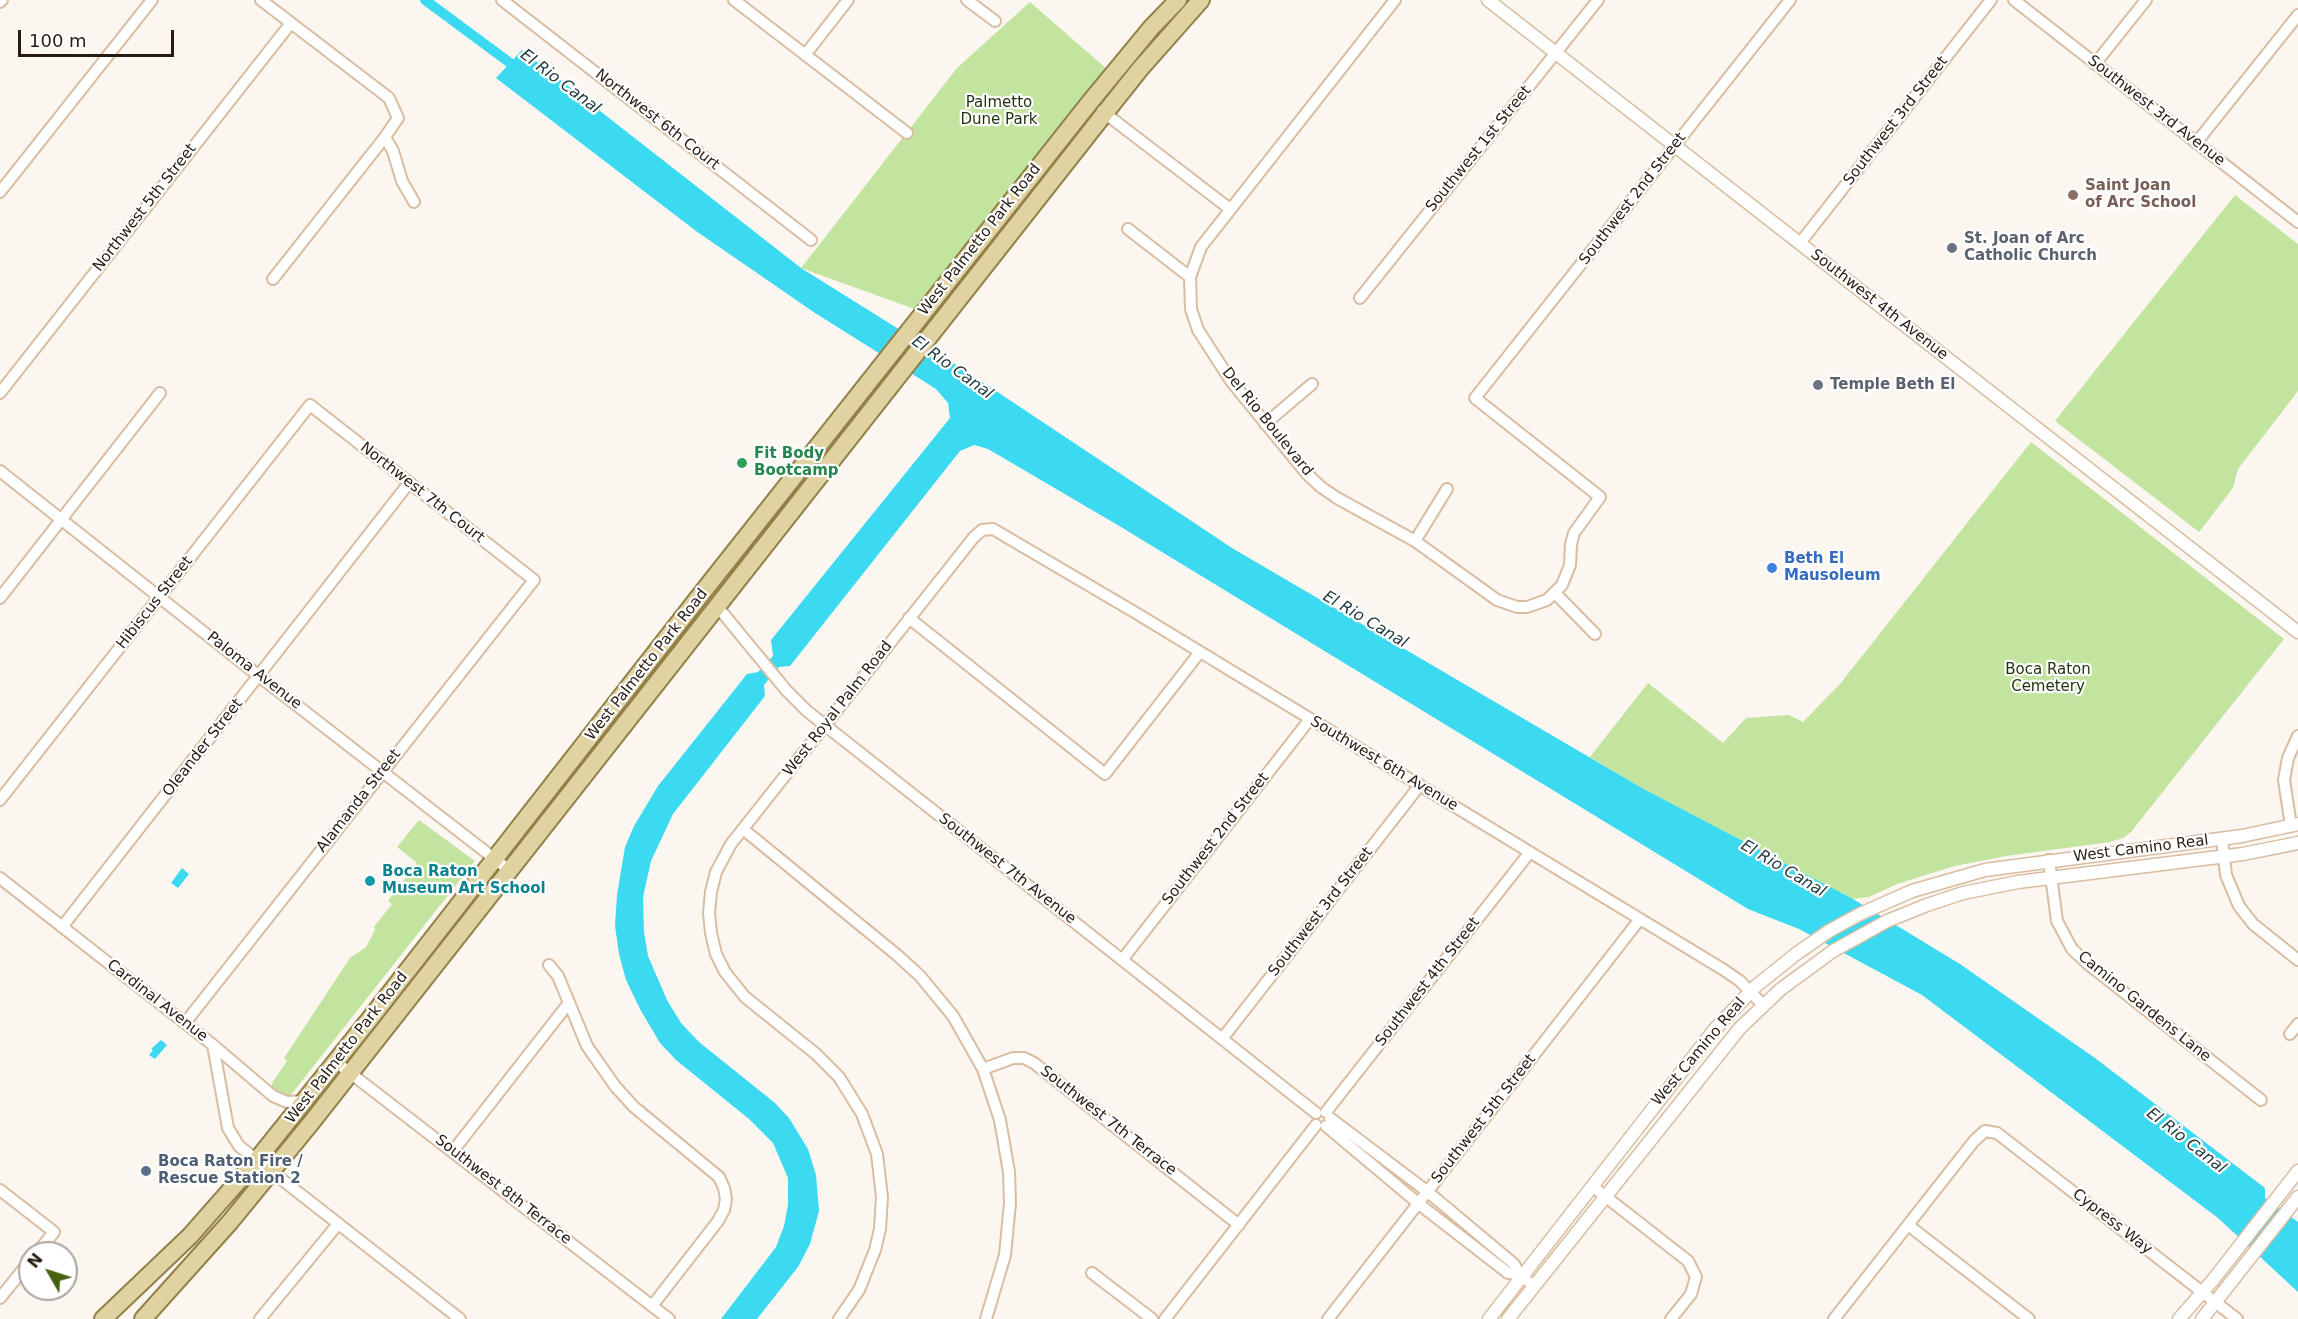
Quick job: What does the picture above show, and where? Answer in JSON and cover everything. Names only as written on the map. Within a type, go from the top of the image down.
[{"type":"main road","name":"West Palmetto Park Road","points":[[103,1319],[190,1236],[305,1101],[925,310],[1090,102],[1151,28],[1178,0]]},
{"type":"main road","name":"West Palmetto Park Road","points":[[142,1319],[202,1254],[351,1073],[1105,113],[1140,69],[1201,0]]},
{"type":"main road","points":[[772,536],[773,521],[800,486],[802,478],[799,471]]},
{"type":"main road","points":[[717,606],[712,594],[741,555],[746,538]]},
{"type":"street","points":[[0,192],[152,0]]},
{"type":"street","points":[[261,0],[389,98],[398,118],[273,279]]},
{"type":"street","name":"Northwest 6th Court","points":[[502,0],[811,240]]},
{"type":"street","points":[[734,0],[907,133]]},
{"type":"street","points":[[805,55],[848,0]]},
{"type":"street","points":[[967,0],[995,21]]},
{"type":"street","points":[[1090,102],[1230,209],[1395,0]]},
{"type":"street","name":"Southwest 4th Avenue","points":[[1488,0],[2298,632]]},
{"type":"street","name":"Southwest 1st Street","points":[[1360,298],[1598,0]]},
{"type":"street","name":"Southwest 2nd Street","points":[[1556,594],[1567,576],[1574,533],[1600,497],[1475,398],[1790,0]]},
{"type":"street","name":"Southwest 3rd Street","points":[[1800,243],[1992,0]]},
{"type":"street","name":"Southwest 3rd Avenue","points":[[2014,0],[2298,222]]},
{"type":"street","points":[[2096,64],[2146,0]]},
{"type":"street","points":[[2196,143],[2298,15]]},
{"type":"street","name":"Northwest 5th Street","points":[[0,393],[291,23]]},
{"type":"street","points":[[385,137],[393,151],[402,181],[414,202]]},
{"type":"street","name":"Del Rio Boulevard","points":[[1230,209],[1201,247],[1190,277],[1189,299],[1198,330],[1231,381],[1307,474],[1337,498],[1415,541],[1506,604],[1527,607],[1538,605],[1556,594]]},
{"type":"street","points":[[1128,229],[1190,277]]},
{"type":"street","points":[[1265,424],[1312,384]]},
{"type":"street","points":[[0,598],[160,393]]},
{"type":"street","name":"Northwest 7th Court","points":[[310,405],[534,580]]},
{"type":"street","name":"Hibiscus Street","points":[[0,800],[310,405]]},
{"type":"street","name":"Paloma Avenue","points":[[0,471],[509,870]]},
{"type":"street","name":"Oleander Street","points":[[62,927],[409,483]]},
{"type":"street","points":[[1415,541],[1447,489]]},
{"type":"street","name":"West Royal Palm Road","points":[[839,1319],[859,1290],[868,1270],[880,1229],[881,1175],[871,1133],[852,1095],[824,1061],[745,997],[731,981],[716,954],[711,933],[709,913],[711,892],[716,872],[743,829],[909,618],[974,537],[982,530],[997,531]]},
{"type":"street","name":"Southwest 6th Avenue","points":[[997,531],[1735,976],[1764,1005]]},
{"type":"street","name":"Alamanda Street","points":[[185,1023],[534,580]]},
{"type":"street","points":[[1556,594],[1595,634]]},
{"type":"street","name":"Southwest 7th Avenue","points":[[717,606],[786,690],[825,725],[1323,1119],[1419,1204],[1508,1273],[1520,1276],[1534,1286]]},
{"type":"street","points":[[909,618],[1105,774],[1200,652]]},
{"type":"street","name":"Southwest 2nd Street","points":[[1122,960],[1310,719]]},
{"type":"street","points":[[2295,825],[2284,780],[2288,758],[2298,736]]},
{"type":"street","name":"Southwest 3rd Street","points":[[1222,1039],[1420,785]]},
{"type":"street","name":"West Camino Real","points":[[1489,1319],[1520,1276],[1702,1044],[1750,992],[1815,940],[1878,906],[1947,879],[1994,868],[2222,839],[2295,825]]},
{"type":"street","points":[[743,829],[920,976],[953,1016],[982,1069],[994,1100],[1004,1141],[1009,1172],[1010,1203],[1005,1255],[986,1319]]},
{"type":"street","points":[[2222,839],[2231,889],[2246,916],[2298,960]]},
{"type":"street","name":"West Camino Real","points":[[1508,1319],[1728,1042],[1764,1005],[1812,964],[1833,951],[1896,917],[1963,893],[2051,878],[2224,856],[2298,843]]},
{"type":"street","name":"Southwest 4th Street","points":[[1165,1319],[1530,852]]},
{"type":"street","name":"Camino Gardens Lane","points":[[2049,860],[2057,921],[2072,949],[2261,1100]]},
{"type":"street","name":"Cardinal Avenue","points":[[0,878],[213,1045],[228,1128],[239,1146],[460,1319]]},
{"type":"street","name":"Southwest 5th Street","points":[[1328,1319],[1640,919]]},
{"type":"street","points":[[1812,964],[1815,940]]},
{"type":"street","points":[[549,965],[558,976],[587,1046],[615,1086],[634,1107],[718,1177],[724,1188],[726,1199],[724,1210],[718,1221],[652,1306]]},
{"type":"street","points":[[453,1151],[568,1004]]},
{"type":"street","points":[[2290,1034],[2298,1024]]},
{"type":"street","points":[[213,1045],[273,1096],[287,1102],[305,1101]]},
{"type":"street","name":"Southwest 7th Terrace","points":[[982,1069],[1012,1058],[1024,1058],[1034,1063],[1239,1225]]},
{"type":"street","name":"Southwest 8th Terrace","points":[[336,1062],[669,1319]]},
{"type":"street","name":"Southwest 7th Avenue","points":[[1323,1119],[1428,1192],[1514,1264],[1520,1276]]},
{"type":"street","name":"Cypress Way","points":[[1908,1225],[1974,1141],[1984,1131],[1997,1133],[2237,1319]]},
{"type":"street","points":[[2179,1319],[2298,1171]]},
{"type":"street","points":[[1592,1186],[1688,1261],[1696,1277],[1691,1294],[1674,1318]]},
{"type":"street","points":[[0,1190],[54,1232],[47,1241]]},
{"type":"street","points":[[2202,1319],[2295,1200]]},
{"type":"street","points":[[263,1318],[338,1224]]},
{"type":"street","points":[[1834,1319],[1908,1225],[2030,1319]]},
{"type":"street","points":[[1092,1273],[1152,1319]]},
{"type":"street","points":[[0,1298],[18,1276]]},
{"type":"green space","name":"Palmetto Dune Park","points":[[1030,2],[1108,70],[917,310],[801,268],[957,68]]},
{"type":"green space","points":[[2235,195],[2298,244],[2298,391],[2238,469],[2233,488],[2199,532],[2055,421]]},
{"type":"green space","name":"Boca Raton Cemetery","points":[[2031,442],[2284,639],[2131,832],[2123,838],[2110,842],[2006,856],[1955,866],[1897,884],[1869,897],[1853,899],[1642,788],[1590,757],[1648,683],[1723,743],[1746,718],[1789,715],[1803,722],[1840,684]]},
{"type":"green space","points":[[419,820],[475,861],[290,1096],[271,1090],[272,1083],[287,1061],[284,1058],[350,958],[366,947],[375,930],[374,927],[392,904],[388,901],[417,863],[397,847]]},
{"type":"water","points":[[522,50],[801,268],[969,373],[1232,548],[1642,788],[1853,899],[1960,964],[2095,1058],[2265,1188],[2265,1198],[2298,1222],[2298,1292],[2218,1218],[1922,995],[1799,929],[1748,909],[1121,527],[988,449],[974,445],[960,451],[790,666],[779,667],[764,685],[765,696],[673,814],[651,861],[643,897],[644,932],[648,956],[667,1000],[681,1023],[699,1042],[775,1103],[789,1118],[808,1149],[816,1175],[819,1211],[810,1244],[798,1267],[757,1319],[721,1319],[776,1247],[784,1226],[788,1205],[788,1178],[773,1143],[749,1119],[676,1060],[660,1043],[640,1009],[626,980],[615,926],[617,895],[625,847],[634,826],[658,786],[747,674],[758,672],[773,656],[771,640],[950,418],[948,403],[936,389],[815,313],[696,231],[496,78]]},
{"type":"water","points":[[182,868],[189,874],[178,888],[171,883]]},
{"type":"water","points":[[161,1040],[167,1045],[155,1059],[149,1055],[153,1050],[151,1049]]},
{"type":"waterway","name":"El Rio Canal","points":[[425,0],[521,71]]},
{"type":"place","name":"Saint Joan of Arc School","points":[[2073,195]]},
{"type":"place","name":"St. Joan of Arc Catholic Church","points":[[1952,248]]},
{"type":"place","name":"Temple Beth El","points":[[1818,385]]},
{"type":"place","name":"Fit Body Bootcamp","points":[[742,463]]},
{"type":"place","name":"Beth El Mausoleum","points":[[1772,568]]},
{"type":"place","name":"Boca Raton Museum Art School","points":[[370,881]]},
{"type":"place","name":"Boca Raton Fire / Rescue Station 2","points":[[146,1171]]}]
